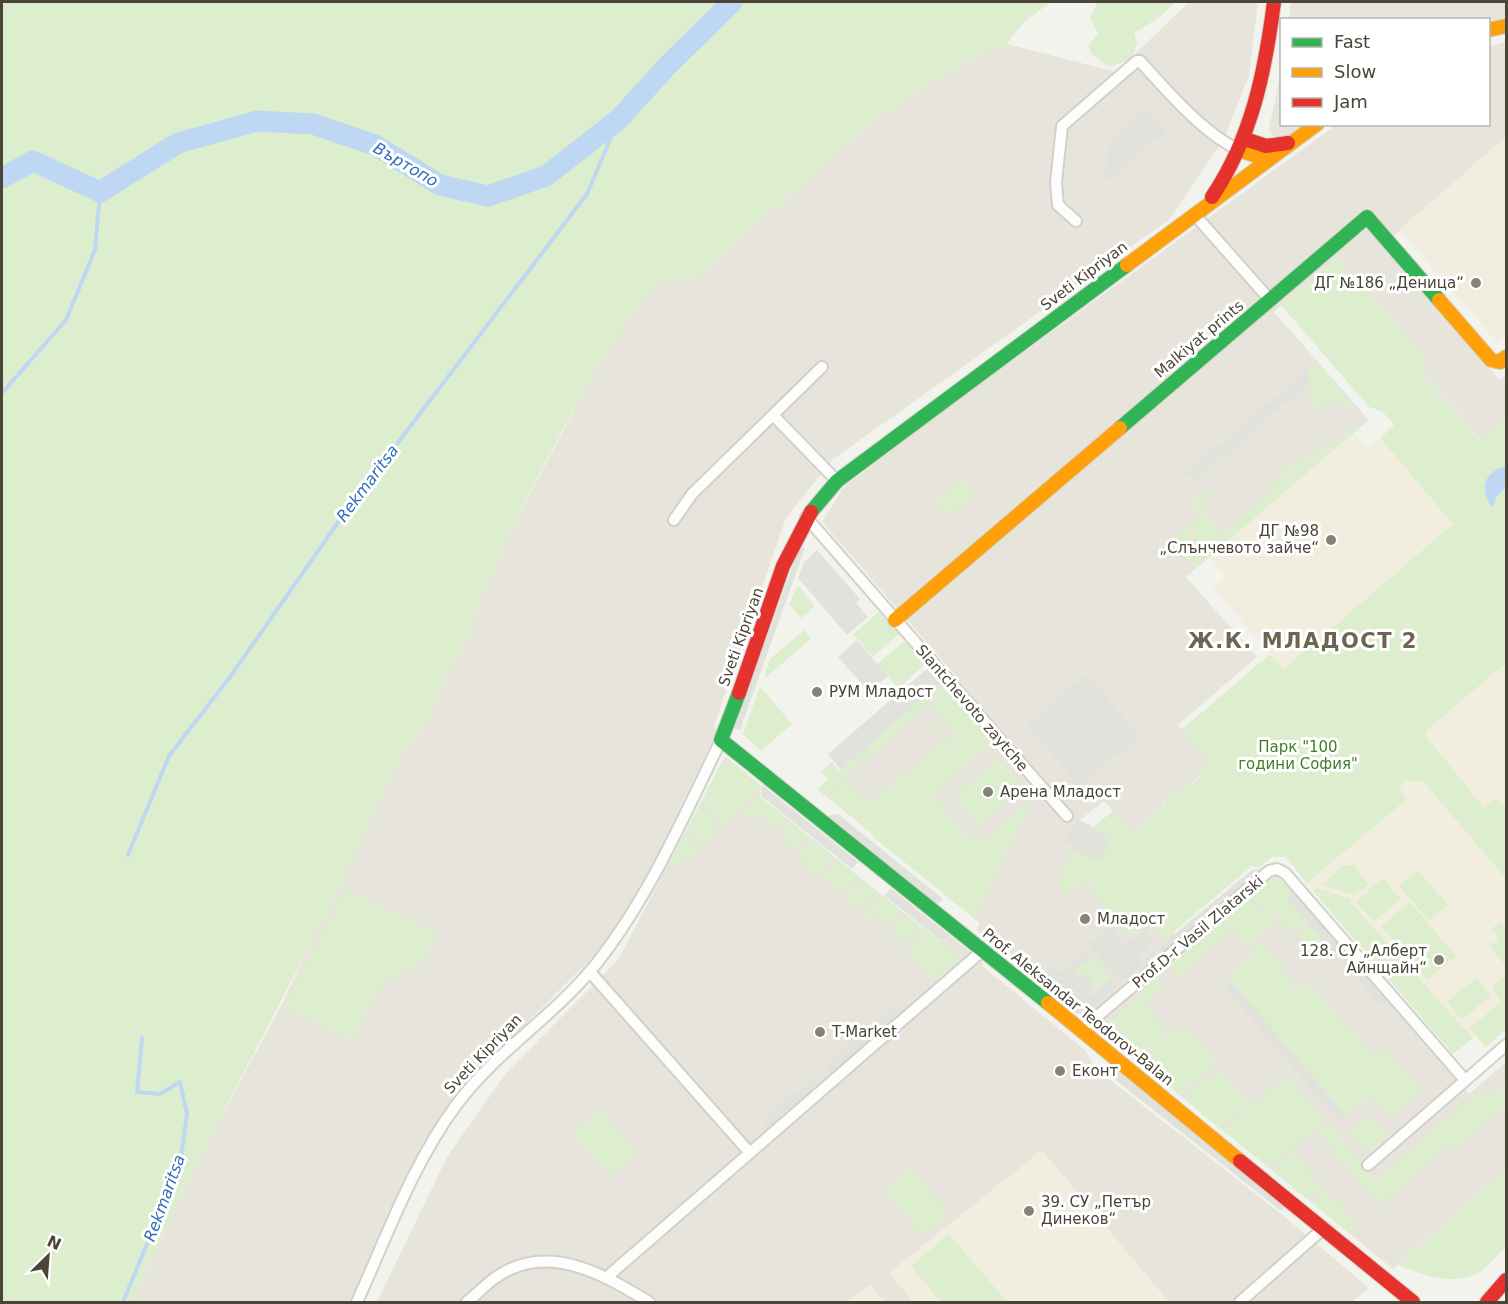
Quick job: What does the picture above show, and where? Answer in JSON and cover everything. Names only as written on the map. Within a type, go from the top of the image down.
[{"type":"street","points":[[1270,300],[1200,210],[1220,186],[1242,145],[1263,80],[1274,2]]},
{"type":"street","points":[[1490,30],[1506,26]]},
{"type":"street","points":[[1076,221],[1058,205],[1056,183],[1062,126],[1137,61],[1140,61],[1175,100],[1221,140],[1242,145],[1275,146],[1299,139]]},
{"type":"street","name":"Sveti Kipriyan","points":[[357,1302],[417,1171],[456,1106],[503,1054],[590,972],[618,936],[640,899],[721,740],[783,570],[806,518],[820,496],[837,481],[1315,126]]},
{"type":"street","points":[[1242,145],[1266,157],[1278,154]]},
{"type":"street","name":"Malkiyat prints","points":[[895,620],[1367,217],[1491,360],[1500,362],[1506,357]]},
{"type":"street","points":[[674,520],[692,494],[822,367]]},
{"type":"street","points":[[773,414],[837,481]]},
{"type":"street","name":"Slantchevoto zaytche","points":[[806,518],[1067,816]]},
{"type":"street","name":"Prof. Aleksandar Teodorov-Balan","points":[[721,740],[1082,1030],[1413,1302]]},
{"type":"street","name":"Prof.D-r Vasil Zlatarski","points":[[1082,1030],[1269,872],[1277,869],[1285,873],[1465,1080]]},
{"type":"street","points":[[608,1277],[982,951]]},
{"type":"street","points":[[590,972],[750,1153]]},
{"type":"street","points":[[1368,1165],[1506,1045]]},
{"type":"street","points":[[1240,1302],[1324,1228]]},
{"type":"street","points":[[467,1302],[497,1277],[529,1262],[566,1261],[608,1277],[649,1302]]},
{"type":"street","points":[[1487,1302],[1506,1280]]},
{"type":"shaded area","points":[[1189,2],[1258,2],[1249,75],[1224,139],[1170,219],[832,460],[786,518],[714,726],[717,731],[638,897],[599,951],[453,1096],[397,1199],[354,1302],[131,1302],[208,1141],[282,1004],[398,760],[424,726],[450,669],[471,633],[482,594],[499,561],[504,544],[586,387],[622,327],[656,284],[700,275],[852,139],[911,94],[991,49],[1007,44],[1116,72]]},
{"type":"shaded area","points":[[1291,2],[1506,2],[1506,23],[1490,28],[1490,18],[1289,18]]},
{"type":"shaded area","points":[[1506,42],[1506,137],[1383,245],[1500,380],[1506,375],[1506,418],[1481,440],[1418,368],[1427,360],[1337,257],[1274,312],[1369,420],[1186,577],[1257,657],[1178,725],[1210,763],[1201,775],[1178,795],[1164,801],[1166,804],[1133,834],[1104,801],[1080,820],[1188,948],[1277,876],[1469,1094],[1506,1062],[1506,1169],[1393,1269],[977,930],[979,923],[820,791],[954,674],[822,522],[843,488],[935,417],[1335,126],[1490,126],[1490,46]]},
{"type":"shaded area","points":[[1280,77],[1280,126],[1306,126],[1294,134],[1279,139],[1272,135],[1269,128]]},
{"type":"shaded area","points":[[1145,109],[1167,132],[1161,138],[1146,145],[1108,181],[1105,177],[1108,144]]},
{"type":"shaded area","name":"ДГ №186 „Деница“","points":[[1506,137],[1506,336],[1498,343],[1399,230]]},
{"type":"shaded area","points":[[1307,370],[1310,382],[1196,480],[1185,474]]},
{"type":"shaded area","name":"ДГ №98 „Слънчевото зайче“","points":[[1354,433],[1368,448],[1380,438],[1454,523],[1284,669],[1213,589],[1227,577],[1209,557]]},
{"type":"shaded area","points":[[800,546],[805,548],[740,730],[734,728]]},
{"type":"shaded area","points":[[817,550],[860,599],[856,603],[868,617],[847,635],[798,578],[804,562]]},
{"type":"shaded area","points":[[857,640],[888,676],[869,692],[838,657]]},
{"type":"shaded area","name":"128. СУ „Алберт Айнщайн“","points":[[1506,660],[1506,1029],[1486,1047],[1475,1036],[1453,1054],[1298,873],[1436,755],[1418,732]]},
{"type":"shaded area","points":[[929,667],[942,682],[841,770],[828,754]]},
{"type":"shaded area","points":[[1087,674],[1140,736],[1079,787],[1027,725]]},
{"type":"shaded area","points":[[725,756],[761,786],[760,797],[940,942],[950,936],[984,964],[982,966],[1085,1050],[1094,1067],[1280,1213],[1369,1288],[1352,1302],[377,1302],[447,1157],[506,1073],[618,960]]},
{"type":"shaded area","points":[[762,785],[858,862],[852,869],[761,796]]},
{"type":"shaded area","points":[[838,814],[943,899],[937,905],[827,816]]},
{"type":"shaded area","points":[[1077,819],[1090,825],[1107,838],[1108,845],[1103,857],[1093,859],[1084,856],[1064,841]]},
{"type":"shaded area","points":[[1253,869],[1260,870],[1145,966],[1147,957]]},
{"type":"shaded area","points":[[890,888],[950,936],[941,941],[885,896]]},
{"type":"shaded area","points":[[1291,890],[1389,1002],[1379,1005],[1287,898]]},
{"type":"shaded area","points":[[1111,926],[1125,945],[1144,929],[1154,942],[1138,957],[1144,964],[1121,983],[1088,944]]},
{"type":"shaded area","points":[[1087,949],[1091,954],[1087,958],[1089,961],[1074,969],[1079,976],[1083,973],[1095,987],[1086,995],[1088,998],[1111,979],[1117,986],[1085,1014],[1076,1013],[1037,981],[1051,965],[1060,972]]},
{"type":"shaded area","points":[[1232,982],[1345,1115],[1338,1120],[1224,988]]},
{"type":"shaded area","points":[[896,1005],[904,1009],[830,1074],[824,1067]]},
{"type":"shaded area","points":[[1114,1068],[1286,1205],[1281,1211],[1108,1074]]},
{"type":"shaded area","points":[[813,1077],[818,1083],[766,1129],[763,1120]]},
{"type":"shaded area","name":"39. СУ „Петър Динеков“","points":[[1042,1150],[1169,1302],[913,1302],[889,1273]]},
{"type":"shaded area","points":[[870,1284],[885,1302],[846,1302]]},
{"type":"green space","points":[[2,2],[1051,2],[1023,23],[1007,44],[991,49],[911,94],[852,139],[700,275],[656,284],[633,314],[592,377],[521,510],[482,594],[471,633],[450,669],[424,726],[398,760],[341,886],[208,1141],[131,1302],[2,1302]]},
{"type":"green space","points":[[1097,2],[1175,2],[1161,16],[1134,33],[1137,43],[1132,59],[1109,67],[1090,53],[1089,45],[1098,33],[1090,19]]},
{"type":"green space","name":"Парк \"100 години София\"","points":[[1337,257],[1427,360],[1418,368],[1480,440],[1506,418],[1506,663],[1427,730],[1425,735],[1484,808],[1497,798],[1506,809],[1506,879],[1423,781],[1412,782],[1408,779],[1399,786],[1407,799],[1307,883],[1285,857],[1272,857],[1259,868],[1252,866],[1166,938],[1152,921],[1135,935],[1126,933],[1084,881],[1060,896],[1061,873],[1071,853],[1077,851],[1084,856],[1103,836],[1093,827],[1113,811],[1133,834],[1166,805],[1163,801],[1175,791],[1178,795],[1201,776],[1199,772],[1210,763],[1181,730],[1270,654],[1284,669],[1453,524],[1380,438],[1394,425],[1383,412],[1369,407],[1281,305]]},
{"type":"green space","points":[[1313,364],[1323,371],[1357,409],[1336,403],[1332,398],[1317,411],[1309,402],[1314,397],[1306,388],[1311,384],[1307,370]]},
{"type":"green space","points":[[1355,425],[1358,429],[1195,569],[1193,560],[1294,472],[1297,475]]},
{"type":"green space","points":[[1333,437],[1335,439],[1298,471],[1295,468],[1260,497],[1258,495],[1293,462],[1296,465]]},
{"type":"green space","points":[[962,479],[975,494],[948,516],[935,502]]},
{"type":"green space","points":[[1207,489],[1211,494],[1199,505],[1221,531],[1200,549],[1194,541],[1195,519],[1199,514],[1190,504]]},
{"type":"green space","points":[[1191,522],[1190,563],[1170,540]]},
{"type":"green space","points":[[798,585],[815,606],[801,618],[789,604]]},
{"type":"green space","points":[[879,612],[899,634],[873,657],[853,634]]},
{"type":"green space","points":[[804,630],[811,639],[764,679],[769,660]]},
{"type":"green space","points":[[903,642],[908,643],[925,664],[900,687],[896,686],[877,664]]},
{"type":"green space","points":[[941,683],[946,690],[823,796],[818,789],[828,779],[821,771],[832,762],[840,771]]},
{"type":"green space","points":[[760,686],[792,724],[761,751],[743,734]]},
{"type":"green space","points":[[948,692],[992,742],[932,795],[971,840],[976,837],[982,843],[1033,798],[975,919],[872,836],[874,833],[828,796],[846,780],[867,804],[906,770],[908,773],[944,740],[931,724],[933,722],[954,745],[955,732],[931,706]]},
{"type":"green space","points":[[998,759],[1023,788],[979,826],[954,797]]},
{"type":"green space","points":[[727,763],[735,764],[747,774],[748,781],[756,782],[761,787],[723,827],[701,802],[719,767]]},
{"type":"green space","points":[[760,793],[760,797],[786,818],[775,829],[764,817],[737,817]]},
{"type":"green space","points":[[699,806],[720,830],[701,847],[686,831]]},
{"type":"green space","points":[[790,821],[810,837],[795,851],[778,832]]},
{"type":"green space","points":[[684,835],[697,850],[677,867],[671,860]]},
{"type":"green space","points":[[814,840],[835,858],[816,875],[798,854]]},
{"type":"green space","points":[[839,860],[859,877],[842,893],[830,880],[825,884],[819,878]]},
{"type":"green space","points":[[1343,865],[1354,865],[1369,885],[1354,895],[1322,885]]},
{"type":"green space","points":[[1418,870],[1448,905],[1429,921],[1399,886]]},
{"type":"green space","points":[[1277,876],[1291,890],[1287,899],[1307,922],[1294,934],[1280,919],[1248,897]]},
{"type":"green space","points":[[1383,878],[1401,899],[1373,922],[1356,901]]},
{"type":"green space","points":[[863,880],[878,892],[857,911],[845,896]]},
{"type":"green space","points":[[1317,888],[1351,899],[1350,902],[1473,1038],[1453,1054],[1313,891]]},
{"type":"green space","points":[[345,889],[437,933],[426,960],[381,985],[353,1041],[285,1008]]},
{"type":"green space","points":[[882,895],[903,912],[887,927],[875,914],[867,921],[860,914]]},
{"type":"green space","points":[[1246,899],[1277,920],[1247,946],[1224,918]]},
{"type":"green space","points":[[1410,902],[1456,956],[1427,980],[1381,926]]},
{"type":"green space","points":[[907,915],[922,928],[903,945],[890,930]]},
{"type":"green space","points":[[1222,920],[1231,931],[1178,976],[1168,965]]},
{"type":"green space","points":[[1500,922],[1506,930],[1505,965],[1482,937],[1492,945],[1499,939],[1491,929]]},
{"type":"green space","points":[[1310,926],[1325,943],[1312,955],[1297,937]]},
{"type":"green space","points":[[926,930],[961,959],[935,980],[906,948]]},
{"type":"green space","points":[[1259,940],[1296,986],[1299,984],[1303,989],[1311,982],[1348,1028],[1350,1027],[1375,1056],[1385,1048],[1407,1074],[1406,1076],[1422,1092],[1391,1118],[1375,1100],[1368,1099],[1345,1115],[1228,978],[1231,972],[1253,953],[1249,948]]},
{"type":"green space","points":[[1092,955],[1111,978],[1088,997],[1096,987],[1083,973],[1080,975],[1075,969],[1090,961],[1088,958]]},
{"type":"green space","points":[[1506,975],[1506,1029],[1486,1047],[1470,1028],[1501,1002],[1492,987]]},
{"type":"green space","points":[[1156,976],[1165,987],[1145,1004],[1136,993]]},
{"type":"green space","points":[[1476,978],[1491,995],[1462,1020],[1447,1002]]},
{"type":"green space","points":[[1137,996],[1166,1030],[1171,1027],[1174,1030],[1137,1061],[1106,1036],[1103,1028]]},
{"type":"green space","points":[[1184,1025],[1217,1064],[1180,1095],[1139,1062]]},
{"type":"green space","points":[[1220,1068],[1250,1104],[1220,1129],[1183,1098]]},
{"type":"green space","points":[[1287,1076],[1325,1120],[1269,1168],[1223,1130]]},
{"type":"green space","points":[[1506,1082],[1506,1111],[1503,1108],[1453,1150],[1448,1145],[1379,1205],[1318,1132],[1328,1124],[1376,1180],[1476,1094],[1495,1092]]},
{"type":"green space","points":[[599,1108],[637,1152],[609,1176],[571,1133]]},
{"type":"green space","points":[[1371,1114],[1388,1136],[1368,1153],[1350,1132]]},
{"type":"green space","points":[[1294,1152],[1322,1188],[1309,1200],[1272,1170]]},
{"type":"green space","points":[[910,1167],[949,1215],[922,1236],[884,1188]]},
{"type":"green space","points":[[1506,1169],[1506,1247],[1487,1266],[1475,1275],[1446,1279],[1436,1278],[1398,1265]]},
{"type":"green space","points":[[1325,1192],[1331,1199],[1334,1197],[1358,1227],[1350,1233],[1312,1203]]},
{"type":"green space","points":[[949,1234],[1007,1302],[941,1302],[911,1266]]},
{"type":"water","points":[[1506,466],[1506,486],[1496,497],[1493,508],[1486,494],[1486,482],[1493,472]]},
{"type":"waterway","name":"Въртопо","points":[[2,178],[33,161],[100,192],[178,143],[257,121],[313,124],[375,145],[440,185],[488,196],[546,176],[619,119],[666,67],[732,2]]},
{"type":"waterway","name":"Rekmaritsa","points":[[128,855],[169,756],[230,677],[346,511],[587,194],[619,119]]},
{"type":"waterway","points":[[2,393],[66,320],[95,250],[100,192]]},
{"type":"waterway","name":"Rekmaritsa","points":[[123,1302],[180,1164],[187,1114],[180,1082],[160,1094],[137,1092],[142,1038]]},
{"type":"traffic: fast","points":[[1120,428],[1367,217],[1439,300]]},
{"type":"traffic: fast","points":[[811,512],[837,481],[1127,265]]},
{"type":"traffic: fast","points":[[739,693],[721,740],[1048,1003]]},
{"type":"traffic: slow","points":[[1490,30],[1506,26]]},
{"type":"traffic: slow","points":[[1127,265],[1314,126]]},
{"type":"traffic: slow","points":[[1239,150],[1257,156],[1275,155]]},
{"type":"traffic: slow","points":[[1439,300],[1491,360],[1500,362],[1506,357]]},
{"type":"traffic: slow","points":[[895,620],[1120,428]]},
{"type":"traffic: slow","points":[[1048,1003],[1240,1161]]},
{"type":"traffic: jam","points":[[1212,197],[1237,151],[1255,103],[1274,2]]},
{"type":"traffic: jam","points":[[1245,139],[1266,146],[1288,143]]},
{"type":"traffic: jam","points":[[739,693],[783,566],[811,512]]},
{"type":"traffic: jam","points":[[1240,1161],[1413,1302]]},
{"type":"traffic: jam","points":[[1487,1302],[1506,1280]]},
{"type":"place","name":"ДГ №186 „Деница“","points":[[1476,283]]},
{"type":"place","name":"ДГ №98 „Слънчевото зайче“","points":[[1331,540]]},
{"type":"place","name":"РУМ Младост","points":[[817,692]]},
{"type":"place","name":"Арена Младост","points":[[988,792]]},
{"type":"place","name":"Младост","points":[[1085,919]]},
{"type":"place","name":"128. СУ „Алберт Айнщайн“","points":[[1439,960]]},
{"type":"place","name":"T-Market","points":[[820,1032]]},
{"type":"place","name":"Еконт","points":[[1060,1071]]},
{"type":"place","name":"39. СУ „Петър Динеков“","points":[[1029,1211]]},
{"type":"district","name":"Ж.К. МЛАДОСТ 2","points":[[1303,641]]}]
